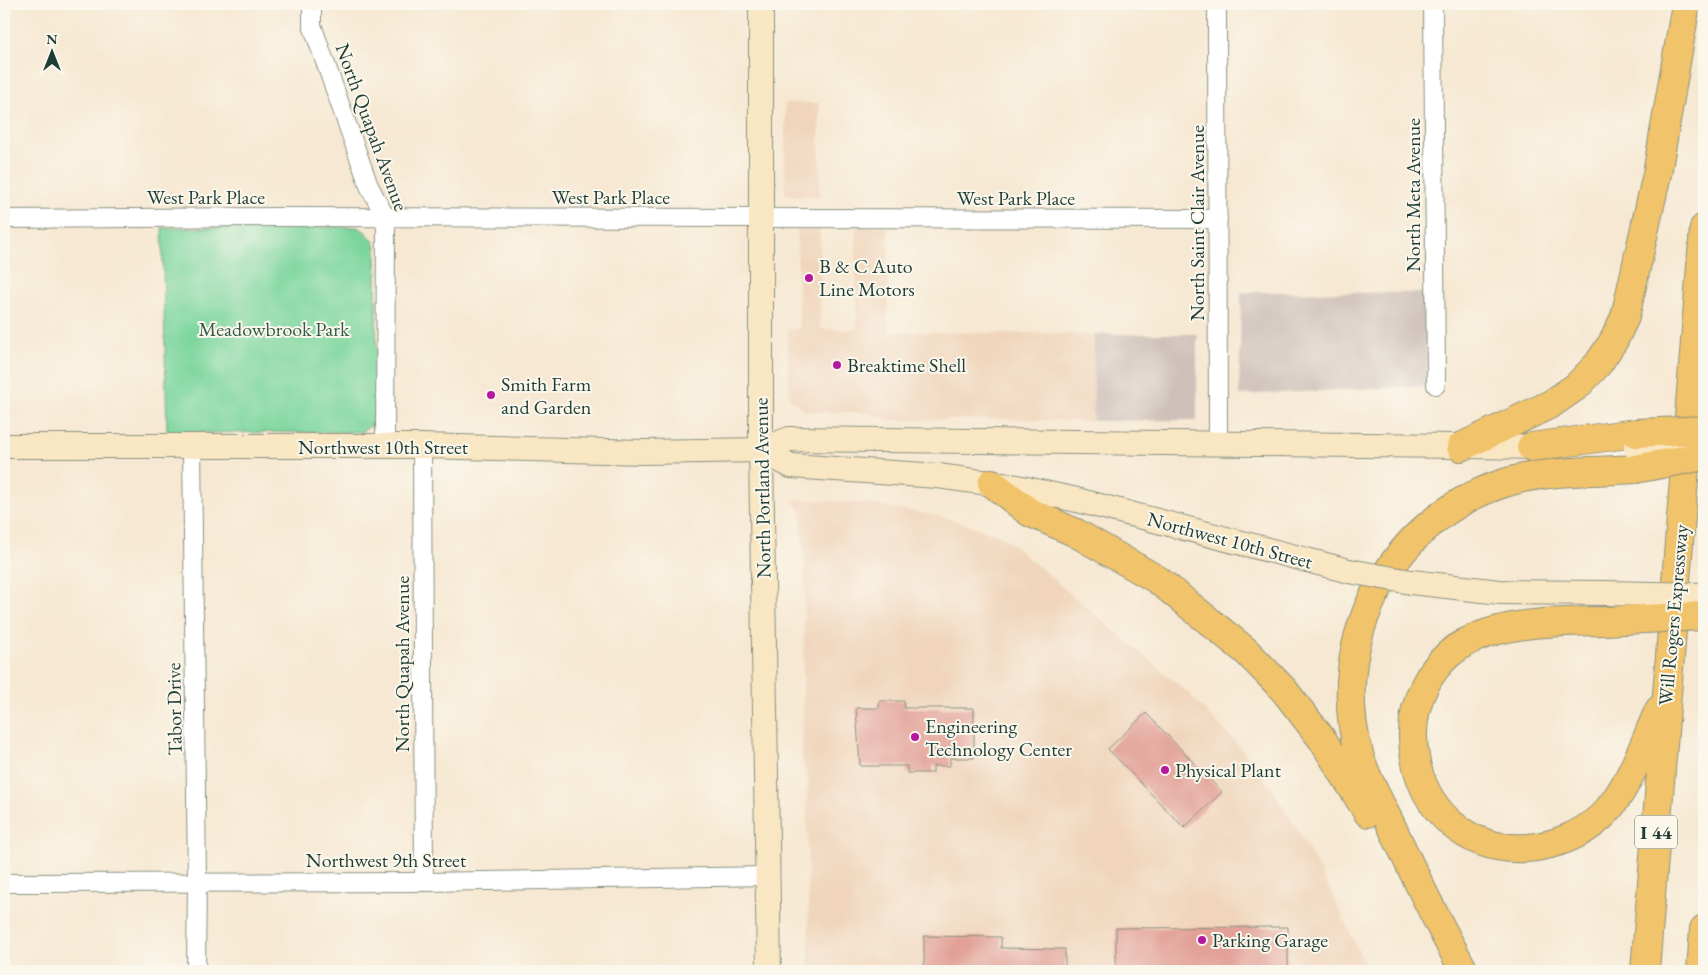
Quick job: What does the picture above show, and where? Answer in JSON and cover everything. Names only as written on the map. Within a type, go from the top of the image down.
[{"type":"highway","points":[[1460,447],[1551,404],[1577,386],[1598,364],[1614,340],[1625,317],[1657,174],[1686,4]]},
{"type":"highway","name":"Will Rogers Expressway","points":[[1645,971],[1704,228]]},
{"type":"highway","points":[[1463,970],[1397,838],[1360,755],[1353,724],[1350,692],[1352,659],[1360,629],[1373,597],[1390,565],[1432,522],[1457,504],[1484,490],[1511,481],[1636,450],[1704,430]]},
{"type":"highway","points":[[1531,447],[1636,450],[1704,456]]},
{"type":"highway","points":[[992,484],[1029,512],[1076,533],[1158,580],[1246,651],[1284,690],[1322,739],[1463,970]]},
{"type":"highway","points":[[1667,692],[1615,800],[1602,816],[1581,832],[1540,847],[1517,848],[1491,844],[1473,837],[1442,815],[1428,796],[1419,778],[1414,755],[1412,731],[1422,689],[1435,670],[1448,656],[1484,634],[1509,627],[1605,620],[1704,616]]},
{"type":"highway","points":[[1701,971],[1704,929]]},
{"type":"main road","name":"North Portland Avenue","points":[[761,4],[761,450],[769,971]]},
{"type":"main road","name":"Northwest 10th Street","points":[[4,446],[422,446],[640,452],[761,450],[789,439],[1531,447]]},
{"type":"main road","points":[[1636,450],[1704,448]]},
{"type":"main road","name":"Northwest 10th Street","points":[[761,450],[791,466],[911,473],[992,484],[1078,500],[1349,571],[1411,582],[1500,592],[1704,595]]},
{"type":"street","name":"North Quapah Avenue","points":[[312,4],[312,25],[369,186],[386,218],[385,446]]},
{"type":"street","name":"North Saint Clair Avenue","points":[[1217,4],[1218,443]]},
{"type":"street","name":"North Meta Avenue","points":[[1434,4],[1436,385]]},
{"type":"street","name":"West Park Place","points":[[4,219],[1218,219]]},
{"type":"street","name":"Tabor Drive","points":[[192,446],[197,882],[196,971]]},
{"type":"street","name":"North Quapah Avenue","points":[[422,446],[424,882]]},
{"type":"street","name":"Northwest 9th Street","points":[[4,884],[424,882],[768,876]]},
{"type":"shaded area","points":[[785,103],[819,103],[820,196],[793,196],[785,193]]},
{"type":"shaded area","points":[[797,226],[820,226],[820,329],[857,330],[856,226],[888,227],[888,332],[1094,334],[1093,421],[890,420],[876,415],[856,412],[807,412],[789,397],[787,329],[799,329]]},
{"type":"shaded area","points":[[1241,292],[1426,293],[1427,386],[1239,395]]},
{"type":"shaded area","points":[[1094,334],[1197,334],[1197,420],[1093,421]]},
{"type":"shaded area","points":[[792,500],[870,504],[906,510],[943,517],[1002,536],[1187,692],[1241,748],[1270,786],[1299,832],[1331,892],[1368,971],[809,971],[807,790],[809,784],[802,760],[805,568],[801,512]]},
{"type":"green space","name":"Meadowbrook Park","points":[[357,227],[369,235],[376,248],[377,412],[375,423],[361,432],[167,433],[162,228]]},
{"type":"building","name":"Engineering Technology Center","points":[[879,701],[904,701],[904,708],[974,708],[974,758],[950,758],[950,766],[933,766],[933,773],[907,773],[907,766],[860,766],[856,708],[879,708]]},
{"type":"building","name":"Physical Plant","points":[[1146,713],[1222,792],[1184,828],[1108,749]]},
{"type":"building","name":"Parking Garage","points":[[1288,927],[1288,971],[1116,971],[1116,928]]},
{"type":"building","points":[[924,936],[1001,937],[1001,948],[1065,949],[1065,971],[924,971]]},
{"type":"place","name":"B & C Auto Line Motors","points":[[809,278]]},
{"type":"place","name":"Breaktime Shell","points":[[837,365]]},
{"type":"place","name":"Smith Farm and Garden","points":[[491,395]]},
{"type":"place","name":"Engineering Technology Center","points":[[915,737]]},
{"type":"place","name":"Physical Plant","points":[[1165,770]]},
{"type":"place","name":"Parking Garage","points":[[1202,940]]}]
